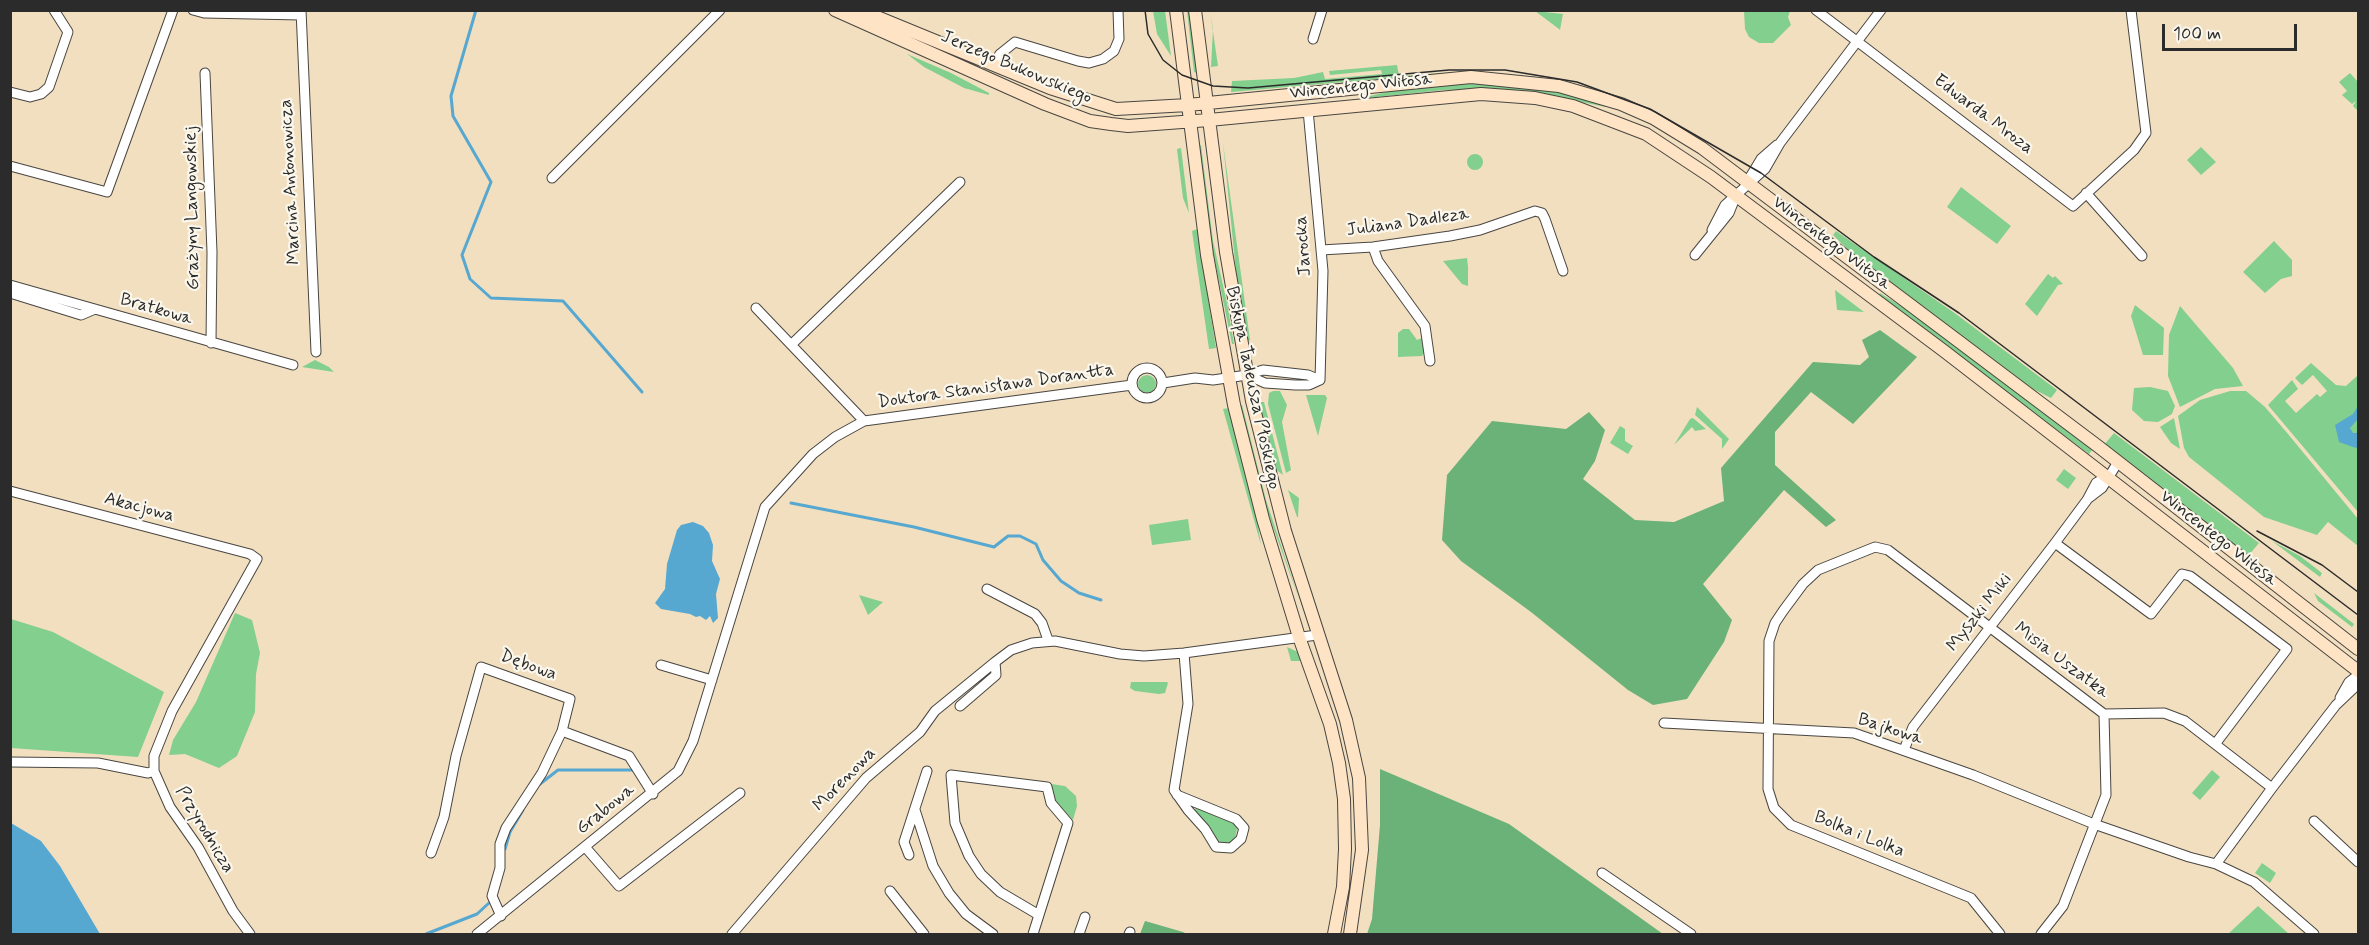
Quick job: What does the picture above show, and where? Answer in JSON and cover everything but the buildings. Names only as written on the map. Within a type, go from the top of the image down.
[{"type":"main road","name":"Jerzego Bukowskiego","points":[[835,10],[955,61],[1044,104],[1090,121],[1128,126],[1190,120]]},
{"type":"main road","name":"Jerzego Bukowskiego","points":[[860,10],[1090,103],[1116,109],[1188,105]]},
{"type":"main road","name":"Biskupa Tadeusza Płoskiego","points":[[1176,10],[1207,255],[1228,376],[1248,464],[1299,637],[1330,724],[1339,763],[1344,799],[1345,849],[1343,887],[1334,934]]},
{"type":"main road","name":"Biskupa Tadeusza Płoskiego","points":[[1195,10],[1226,252],[1247,375],[1271,479],[1317,634],[1346,720],[1356,762],[1362,813],[1362,850],[1350,934]]},
{"type":"main road","name":"Wincentego Witosa","points":[[1188,105],[1471,77],[1559,86],[1621,104],[1653,118],[1702,148],[2118,462],[2358,649]]},
{"type":"main road","name":"Wincentego Witosa","points":[[1190,120],[1481,94],[1535,98],[1594,113],[1646,134],[1678,152],[2108,476],[2358,675]]},
{"type":"street","points":[[13,94],[30,97],[41,94],[49,87],[68,32],[54,10]]},
{"type":"street","points":[[10,166],[107,192],[174,10]]},
{"type":"street","points":[[193,10],[204,13],[301,13]]},
{"type":"street","points":[[552,178],[720,10]]},
{"type":"street","points":[[999,67],[996,60],[1010,44],[1023,42],[1039,44],[1089,63],[1102,59],[1114,51],[1119,39],[1118,10]]},
{"type":"street","points":[[1313,39],[1322,10]]},
{"type":"street","points":[[1816,10],[1857,42]]},
{"type":"street","points":[[1695,255],[1712,230],[1729,213],[1736,195],[1761,159],[1780,143],[1881,10]]},
{"type":"street","name":"Edwarda Mroza","points":[[1857,42],[1961,118],[2073,206],[2134,150],[2146,133],[2131,10]]},
{"type":"street","name":"Marcina Antonowicza","points":[[301,13],[316,352]]},
{"type":"street","name":"Grażyny Langowskiej","points":[[205,73],[212,252],[211,343]]},
{"type":"street","name":"Jarocka","points":[[1247,375],[1265,383],[1309,386],[1320,380],[1323,331],[1321,250],[1308,110]]},
{"type":"street","points":[[792,344],[960,182]]},
{"type":"street","points":[[2086,193],[2142,256]]},
{"type":"street","name":"Juliana Dadleza","points":[[1321,250],[1373,247],[1470,232],[1535,211],[1542,213],[1545,219],[1563,271]]},
{"type":"street","points":[[1373,247],[1378,261],[1425,326],[1430,361]]},
{"type":"street","name":"Bratkowa","points":[[10,285],[293,365]]},
{"type":"street","points":[[10,293],[81,315],[95,309]]},
{"type":"street","points":[[756,308],[864,422]]},
{"type":"street","points":[[1145,368],[1159,373],[1163,383],[1158,395],[1149,399],[1140,397],[1132,385],[1134,376],[1145,368]]},
{"type":"street","points":[[1163,383],[1195,378],[1211,372],[1228,376],[1247,375]]},
{"type":"street","name":"Doktora Stanisława Dorantta","points":[[864,422],[1132,385]]},
{"type":"street","name":"Grabowa","points":[[477,934],[653,794],[678,771],[687,758],[765,507],[813,454],[836,437],[864,422]]},
{"type":"street","name":"Myszki Miki","points":[[1904,750],[1913,727],[2087,500],[2102,488],[2118,462]]},
{"type":"street","name":"Akacjowa","points":[[10,491],[250,554],[257,559],[164,727],[154,756],[154,771]]},
{"type":"street","points":[[2055,543],[2151,615],[2182,574],[2190,576],[2287,649],[2216,743]]},
{"type":"street","name":"Misia Uszatka","points":[[1770,727],[1769,641],[1775,623],[1803,584],[1818,570],[1844,558],[1875,548],[1888,550],[2104,714],[2164,713],[2185,721],[2272,788]]},
{"type":"street","points":[[987,589],[1035,614],[1042,623],[1048,640],[1120,654],[1184,653],[1317,634]]},
{"type":"street","name":"Morenowa","points":[[732,934],[866,778],[921,732],[935,711],[1011,650],[1048,640]]},
{"type":"street","points":[[1178,795],[1236,819],[1244,828],[1241,839],[1231,848],[1215,847],[1205,829],[1178,795],[1174,784],[1188,704],[1184,653]]},
{"type":"street","points":[[960,706],[996,675],[995,662]]},
{"type":"street","points":[[661,665],[712,680]]},
{"type":"street","name":"Dębowa","points":[[431,853],[444,817],[456,756],[481,667],[570,699],[562,731]]},
{"type":"street","points":[[2216,864],[2336,705],[2352,690],[2358,675]]},
{"type":"street","points":[[2041,934],[2063,906],[2108,784],[2104,714]]},
{"type":"street","name":"Bajkowa","points":[[1664,723],[1854,733],[1904,750],[2094,824],[2216,864],[2261,887],[2314,934]]},
{"type":"street","name":"Bolka i Lolka","points":[[1770,727],[1768,789],[1773,808],[1781,818],[1791,825],[1971,898],[2000,934]]},
{"type":"street","points":[[501,916],[492,896],[500,868],[500,844],[506,828],[542,773],[562,731],[629,756],[653,794]]},
{"type":"street","points":[[10,762],[98,763],[148,773],[154,771]]},
{"type":"street","name":"Przyrodnicza","points":[[154,771],[170,807],[198,847],[233,911],[250,934]]},
{"type":"street","points":[[909,855],[904,842],[927,771]]},
{"type":"street","points":[[1033,934],[1039,915],[1068,823],[1051,803],[1047,787],[951,775],[955,823],[969,856],[981,874],[1000,892],[1039,915]]},
{"type":"street","points":[[586,848],[619,886],[740,793]]},
{"type":"street","points":[[915,810],[933,866],[949,893],[966,914],[993,934]]},
{"type":"street","points":[[2314,821],[2358,862]]},
{"type":"street","points":[[1602,873],[1690,934]]},
{"type":"street","points":[[891,891],[924,934]]},
{"type":"street","points":[[1079,934],[1085,917]]},
{"type":"green space","points":[[1153,11],[1165,11],[1171,56],[1157,34]]},
{"type":"green space","points":[[1187,11],[1189,11],[1197,73],[1194,72]]},
{"type":"green space","points":[[1535,11],[1563,14],[1560,30],[1559,29]]},
{"type":"green space","points":[[1744,11],[1790,11],[1788,17],[1791,25],[1773,43],[1759,43],[1749,37],[1745,29]]},
{"type":"green space","points":[[1213,31],[1218,66],[1211,67]]},
{"type":"green space","points":[[907,54],[951,73],[989,95],[964,88],[924,67]]},
{"type":"green space","points":[[1397,65],[1399,76],[1458,72],[1231,92],[1232,81],[1294,78],[1323,72],[1325,79],[1382,74],[1381,70],[1330,75],[1329,71]]},
{"type":"green space","points":[[2350,73],[2358,82],[2358,111],[2353,106],[2356,101],[2352,104],[2342,95],[2347,91],[2339,82]]},
{"type":"green space","points":[[1476,82],[1543,88],[1606,104],[1606,107],[1542,94],[1496,89],[1444,90],[1357,99],[1395,90]]},
{"type":"green space","points":[[1223,143],[1250,340],[1247,342],[1239,300]]},
{"type":"green space","points":[[1201,145],[1213,241],[1234,344],[1232,344],[1212,247],[1199,146]]},
{"type":"green space","points":[[2201,147],[2216,162],[2201,175],[2187,160]]},
{"type":"green space","points":[[1181,148],[1189,213],[1183,198],[1177,149]]},
{"type":"green space","points":[[1475,154],[1481,156],[1483,162],[1481,168],[1475,170],[1469,168],[1467,162],[1469,156]]},
{"type":"green space","points":[[1961,187],[2011,226],[1997,244],[1947,207]]},
{"type":"green space","points":[[1197,229],[1216,348],[1209,349],[1192,231]]},
{"type":"green space","points":[[1836,231],[1956,314],[2057,390],[2051,398],[2033,389],[1849,251],[1833,235]]},
{"type":"green space","points":[[2274,241],[2292,260],[2292,276],[2281,279],[2265,293],[2243,272]]},
{"type":"green space","points":[[1467,258],[1468,286],[1462,284],[1443,261]]},
{"type":"green space","points":[[2048,274],[2053,278],[2055,276],[2063,284],[2058,285],[2037,316],[2025,304]]},
{"type":"green space","points":[[1835,290],[1864,312],[1837,310]]},
{"type":"green space","points":[[1880,293],[1915,315],[2093,449],[2089,454],[1879,295]]},
{"type":"green space","points":[[2135,305],[2164,328],[2163,355],[2143,355],[2131,316]]},
{"type":"green space","points":[[2180,306],[2233,368],[2243,386],[2215,389],[2180,407],[2168,376],[2169,335]]},
{"type":"green space","points":[[1403,329],[1409,329],[1417,340],[1422,338],[1424,353],[1422,356],[1398,357],[1398,333]]},
{"type":"green space","points":[[1880,330],[1917,357],[1853,424],[1811,392],[1775,432],[1775,465],[1836,520],[1826,527],[1784,490],[1703,584],[1732,620],[1724,642],[1687,699],[1653,705],[1628,690],[1531,612],[1461,561],[1442,540],[1447,475],[1492,421],[1566,429],[1589,412],[1605,430],[1595,461],[1583,479],[1635,520],[1674,522],[1724,501],[1721,468],[1813,362],[1860,365],[1869,357],[1862,340]]},
{"type":"green space","points":[[315,360],[329,367],[334,372],[302,367]]},
{"type":"green space","points":[[2311,363],[2336,385],[2346,386],[2358,375],[2358,512],[2268,405],[2292,380],[2298,389],[2285,401],[2296,413],[2317,394],[2320,397],[2327,391],[2313,375],[2302,385],[2295,378]]},
{"type":"green space","points":[[1147,375],[1153,378],[1156,384],[1153,390],[1147,393],[1141,390],[1138,384],[1141,378]]},
{"type":"green space","points":[[2150,387],[2168,391],[2175,406],[2172,414],[2158,422],[2144,421],[2132,410],[2134,388]]},
{"type":"green space","points":[[1280,391],[1287,405],[1282,422],[1291,470],[1286,473],[1268,404],[1269,393]]},
{"type":"green space","points":[[2230,391],[2246,391],[2265,407],[2288,434],[2358,519],[2358,546],[2328,522],[2317,535],[2264,517],[2189,457],[2184,448],[2178,416],[2200,400]]},
{"type":"green space","points":[[1306,395],[1325,395],[1327,398],[1318,436]]},
{"type":"green space","points":[[1259,402],[1264,402],[1283,475],[1275,469]]},
{"type":"green space","points":[[1242,405],[1266,500],[1300,602],[1263,499],[1240,406]]},
{"type":"green space","points":[[1697,407],[1729,439],[1722,449],[1722,439],[1695,415]]},
{"type":"green space","points":[[1229,408],[1256,513],[1261,545],[1223,409]]},
{"type":"green space","points":[[1693,418],[1706,429],[1695,431],[1692,427],[1674,445],[1690,419]]},
{"type":"green space","points":[[2174,418],[2180,449],[2171,443],[2160,427]]},
{"type":"green space","points":[[1620,426],[1625,429],[1625,441],[1633,446],[1628,454],[1610,443]]},
{"type":"green space","points":[[2114,433],[2259,543],[2248,556],[2104,445]]},
{"type":"green space","points":[[2064,469],[2076,478],[2068,489],[2056,480]]},
{"type":"green space","points":[[1288,490],[1299,498],[1298,517],[1297,517]]},
{"type":"green space","points":[[1188,519],[1191,540],[1152,545],[1149,525]]},
{"type":"green space","points":[[2272,541],[2300,556],[2322,573],[2320,577]]},
{"type":"green space","points":[[2314,593],[2354,624],[2352,627],[2318,601]]},
{"type":"green space","points":[[859,595],[883,602],[868,615]]},
{"type":"green space","points":[[235,613],[252,620],[260,653],[256,674],[255,712],[237,756],[219,768],[185,754],[169,755],[173,740],[196,702]]},
{"type":"green space","points":[[11,619],[53,632],[164,692],[138,757],[11,748]]},
{"type":"green space","points":[[1287,647],[1298,652],[1302,661],[1291,661]]},
{"type":"green space","points":[[1131,682],[1168,683],[1165,693],[1159,694],[1135,691],[1130,688]]},
{"type":"green space","points":[[1380,769],[1509,824],[1663,934],[1367,934],[1372,919],[1380,825]]},
{"type":"green space","points":[[2212,770],[2220,777],[2200,800],[2192,793]]},
{"type":"green space","points":[[1051,784],[1065,786],[1076,796],[1077,806],[1073,820],[1055,801]]},
{"type":"green space","points":[[1196,807],[1231,820],[1237,828],[1235,840],[1230,844],[1216,843],[1194,812]]},
{"type":"green space","points":[[2262,863],[2276,873],[2270,883],[2255,873]]},
{"type":"green space","points":[[2258,906],[2289,934],[2228,934]]},
{"type":"green space","points":[[1145,921],[1183,932],[1187,934],[1140,934]]},
{"type":"water","points":[[2358,406],[2358,419],[2350,428],[2353,433],[2358,433],[2358,447],[2356,448],[2339,442],[2335,425],[2353,414]]},
{"type":"water","points":[[693,522],[703,526],[709,533],[713,545],[712,561],[720,579],[716,594],[718,618],[713,623],[710,616],[706,620],[700,616],[661,609],[655,603],[665,589],[667,564],[677,530],[681,525]]},
{"type":"water","points":[[11,823],[41,841],[60,866],[100,934],[11,934]]},
{"type":"waterway","points":[[476,10],[451,96],[453,116],[491,182],[462,255],[470,279],[491,298],[563,301],[642,392]]},
{"type":"waterway","points":[[791,503],[914,527],[994,547],[1008,536],[1020,536],[1036,544],[1043,560],[1061,581],[1079,593],[1101,600]]},
{"type":"waterway","points":[[540,784],[558,770],[632,770]]},
{"type":"waterway","points":[[505,849],[510,832],[523,810]]},
{"type":"waterway","points":[[426,934],[477,914],[489,903]]},
{"type":"tram line","points":[[1145,10],[1148,34],[1163,60],[1182,75],[1213,86],[1248,88],[1449,70],[1505,70],[1577,82],[1650,109],[1761,173],[1874,257],[1959,313],[2358,615]]},
{"type":"tram line","points":[[2257,531],[2322,565],[2358,592]]}]
